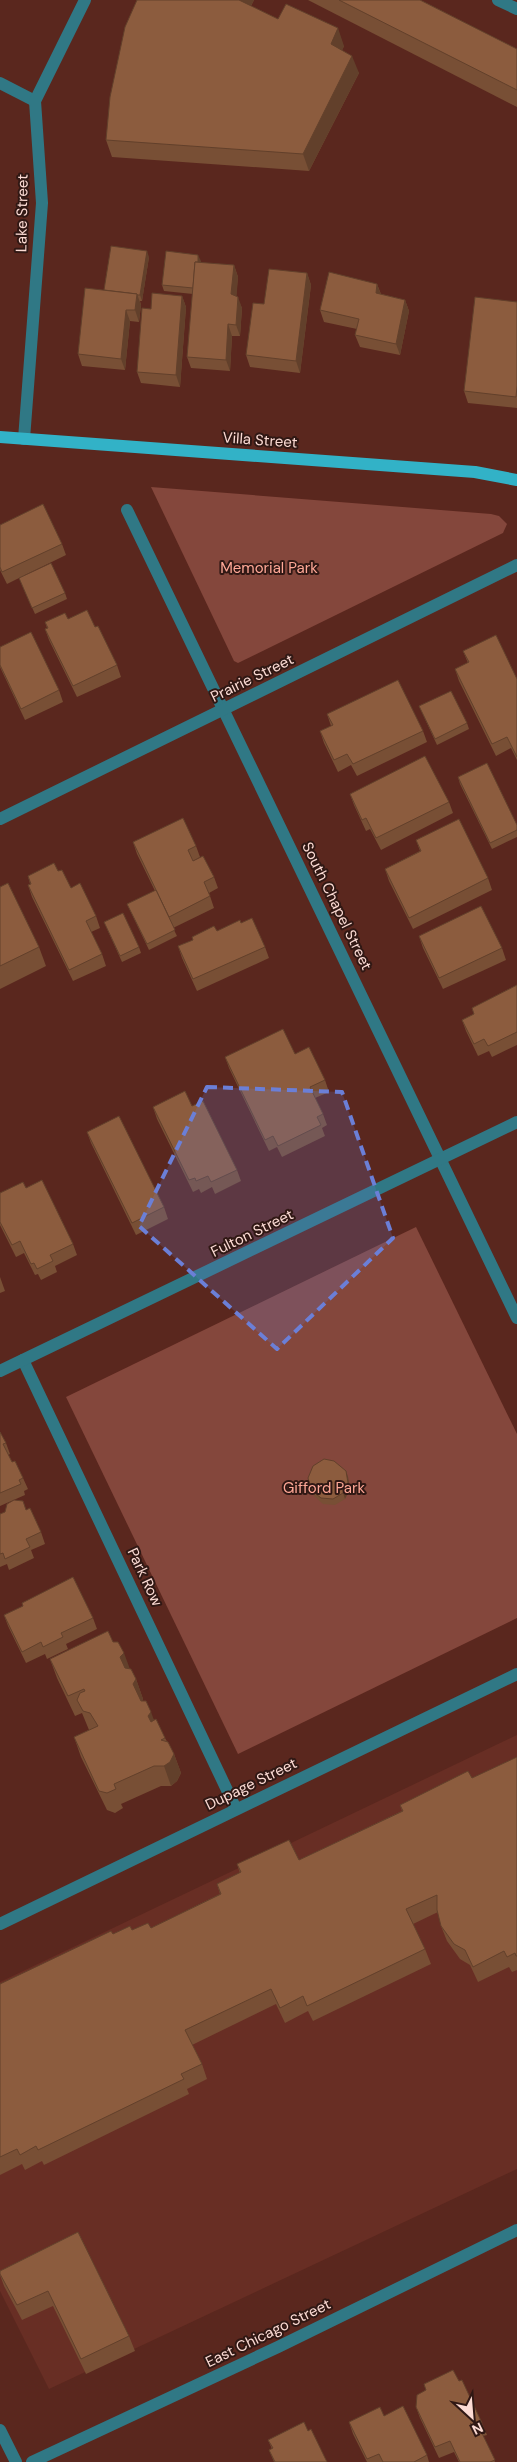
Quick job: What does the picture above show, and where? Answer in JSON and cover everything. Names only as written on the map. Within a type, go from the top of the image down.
[{"type":"main road","name":"Villa Street","points":[[0,437],[475,472],[517,480]]},
{"type":"street","points":[[0,83],[35,101],[85,0]]},
{"type":"street","points":[[498,0],[517,9]]},
{"type":"street","name":"Lake Street","points":[[24,439],[42,203],[35,101]]},
{"type":"street","name":"South Chapel Street","points":[[127,510],[517,1318]]},
{"type":"street","name":"Prairie Street","points":[[0,819],[517,565]]},
{"type":"street","name":"Fulton Street","points":[[0,1371],[517,1122]]},
{"type":"street","name":"Park Row","points":[[24,1360],[236,1809]]},
{"type":"street","name":"Dupage Street","points":[[0,1924],[517,1674]]},
{"type":"street","name":"East Chicago Street","points":[[32,2462],[278,2347],[517,2230]]},
{"type":"street","points":[[0,2430],[16,2462]]},
{"type":"highlighted area","points":[[207,1087],[342,1092],[393,1238],[277,1349],[139,1226]]},
{"type":"shaded area","points":[[517,1735],[517,2169],[49,2389],[0,2291],[0,1982]]},
{"type":"green space","name":"Memorial Park","points":[[151,487],[491,514],[499,516],[507,524],[503,533],[238,663],[234,661]]},
{"type":"green space","name":"Gifford Park","points":[[416,1227],[517,1434],[517,1618],[238,1754],[66,1397]]},
{"type":"building","points":[[137,0],[239,0],[278,19],[286,4],[338,28],[331,44],[352,56],[303,154],[106,140],[110,97],[125,27]]},
{"type":"building","points":[[339,0],[420,0],[517,49],[517,90]]},
{"type":"building","points":[[111,246],[147,251],[140,295],[104,290]]},
{"type":"building","points":[[166,251],[198,255],[198,262],[195,262],[193,288],[162,285]]},
{"type":"building","points":[[195,262],[234,265],[231,294],[238,297],[236,325],[228,324],[226,360],[187,357]]},
{"type":"building","points":[[269,269],[307,273],[296,361],[246,355],[253,303],[264,304]]},
{"type":"building","points":[[329,272],[377,284],[376,293],[405,300],[396,344],[355,335],[359,319],[320,310]]},
{"type":"building","points":[[85,288],[137,294],[135,310],[126,310],[121,359],[78,354]]},
{"type":"building","points":[[152,293],[182,296],[176,375],[137,372],[142,308],[151,309]]},
{"type":"building","points":[[475,297],[517,302],[516,397],[464,391]]},
{"type":"building","points":[[43,504],[62,544],[2,572],[0,567],[0,525]]},
{"type":"building","points":[[51,563],[65,593],[32,608],[19,578]]},
{"type":"building","points":[[87,610],[95,627],[98,626],[117,665],[73,686],[45,629],[48,628],[45,622],[65,613],[68,619]]},
{"type":"building","points":[[31,632],[59,690],[21,709],[0,665],[0,647]]},
{"type":"building","points":[[496,635],[517,679],[517,757],[507,737],[492,744],[455,669],[469,662],[463,651]]},
{"type":"building","points":[[398,680],[423,731],[353,764],[347,754],[334,760],[320,731],[333,725],[327,714]]},
{"type":"building","points":[[451,691],[467,723],[435,739],[419,706]]},
{"type":"building","points":[[425,756],[449,802],[376,838],[366,818],[362,820],[350,794]]},
{"type":"building","points":[[487,763],[517,825],[517,830],[490,843],[458,777]]},
{"type":"building","points":[[183,818],[196,846],[188,850],[193,861],[203,856],[214,877],[204,882],[210,896],[169,917],[133,842]]},
{"type":"building","points":[[459,819],[488,878],[409,918],[385,869],[421,851],[416,840]]},
{"type":"building","points":[[54,863],[58,871],[62,870],[71,888],[80,883],[96,916],[86,921],[102,954],[69,970],[28,885],[31,884],[28,876]]},
{"type":"building","points":[[8,883],[39,947],[0,966],[0,887]]},
{"type":"building","points":[[156,890],[175,930],[147,944],[127,904]]},
{"type":"building","points":[[481,906],[502,948],[439,978],[419,936]]},
{"type":"building","points":[[123,913],[139,947],[120,956],[104,922]]},
{"type":"building","points":[[252,918],[265,947],[193,979],[178,946],[193,940],[192,937],[214,926],[217,931],[240,920],[241,923]]},
{"type":"building","points":[[517,985],[517,1032],[488,1046],[484,1039],[474,1044],[462,1020],[474,1014],[472,1008]]},
{"type":"building","points":[[283,1029],[295,1054],[309,1047],[325,1080],[310,1087],[323,1114],[317,1117],[321,1125],[278,1146],[273,1136],[265,1140],[225,1057]]},
{"type":"building","points":[[185,1091],[192,1106],[203,1101],[237,1170],[211,1182],[208,1176],[196,1181],[195,1178],[189,1180],[153,1107]]},
{"type":"building","points":[[119,1116],[164,1207],[132,1223],[87,1132]]},
{"type":"building","points":[[42,1180],[73,1244],[50,1255],[53,1261],[37,1269],[34,1263],[31,1264],[20,1241],[12,1245],[0,1222],[0,1193],[23,1182],[26,1188]]},
{"type":"building","points":[[0,1432],[6,1443],[3,1444],[12,1462],[15,1461],[23,1478],[19,1480],[21,1484],[0,1493]]},
{"type":"building","points":[[324,1459],[334,1461],[346,1471],[348,1483],[343,1493],[333,1499],[321,1498],[311,1490],[308,1478],[313,1466]]},
{"type":"building","points":[[14,1500],[23,1501],[26,1510],[30,1508],[41,1532],[26,1539],[30,1547],[5,1559],[3,1553],[0,1554],[0,1514],[5,1512],[7,1504]]},
{"type":"building","points":[[73,1577],[93,1618],[61,1633],[63,1637],[43,1647],[41,1642],[22,1652],[4,1615],[23,1606],[22,1603]]},
{"type":"building","points":[[108,1631],[113,1642],[118,1642],[124,1653],[120,1657],[125,1668],[131,1669],[136,1679],[133,1684],[141,1701],[146,1701],[151,1712],[148,1716],[151,1722],[156,1719],[165,1738],[161,1740],[168,1742],[174,1754],[170,1762],[164,1766],[154,1766],[114,1784],[116,1789],[107,1793],[99,1791],[74,1737],[98,1726],[90,1713],[83,1711],[77,1700],[80,1693],[85,1691],[84,1689],[68,1696],[50,1659]]},
{"type":"building","points":[[517,1757],[517,1956],[515,1953],[507,1957],[504,1951],[473,1967],[465,1950],[454,1944],[441,1926],[437,1910],[437,1895],[406,1909],[425,1949],[307,2006],[303,1996],[280,2008],[271,1989],[185,2030],[202,2064],[181,2074],[184,2079],[38,2150],[36,2146],[20,2155],[17,2149],[0,2157],[0,1984],[111,1931],[113,1934],[130,1926],[132,1930],[148,1923],[151,1928],[221,1894],[217,1884],[241,1872],[237,1864],[289,1840],[299,1860],[403,1811],[400,1805],[468,1771],[472,1778]]},
{"type":"building","points":[[78,2232],[129,2336],[81,2359],[48,2291],[17,2305],[0,2274],[0,2271]]},
{"type":"building","points":[[453,2370],[459,2381],[462,2380],[482,2423],[478,2425],[495,2460],[490,2462],[460,2462],[450,2441],[435,2447],[416,2407],[417,2395],[426,2390],[424,2384]]},
{"type":"building","points":[[403,2406],[427,2455],[414,2462],[383,2462],[379,2454],[367,2459],[349,2422],[380,2407],[384,2416]]},
{"type":"building","points":[[304,2422],[308,2431],[311,2429],[327,2462],[275,2462],[269,2450],[273,2448],[268,2440]]}]
